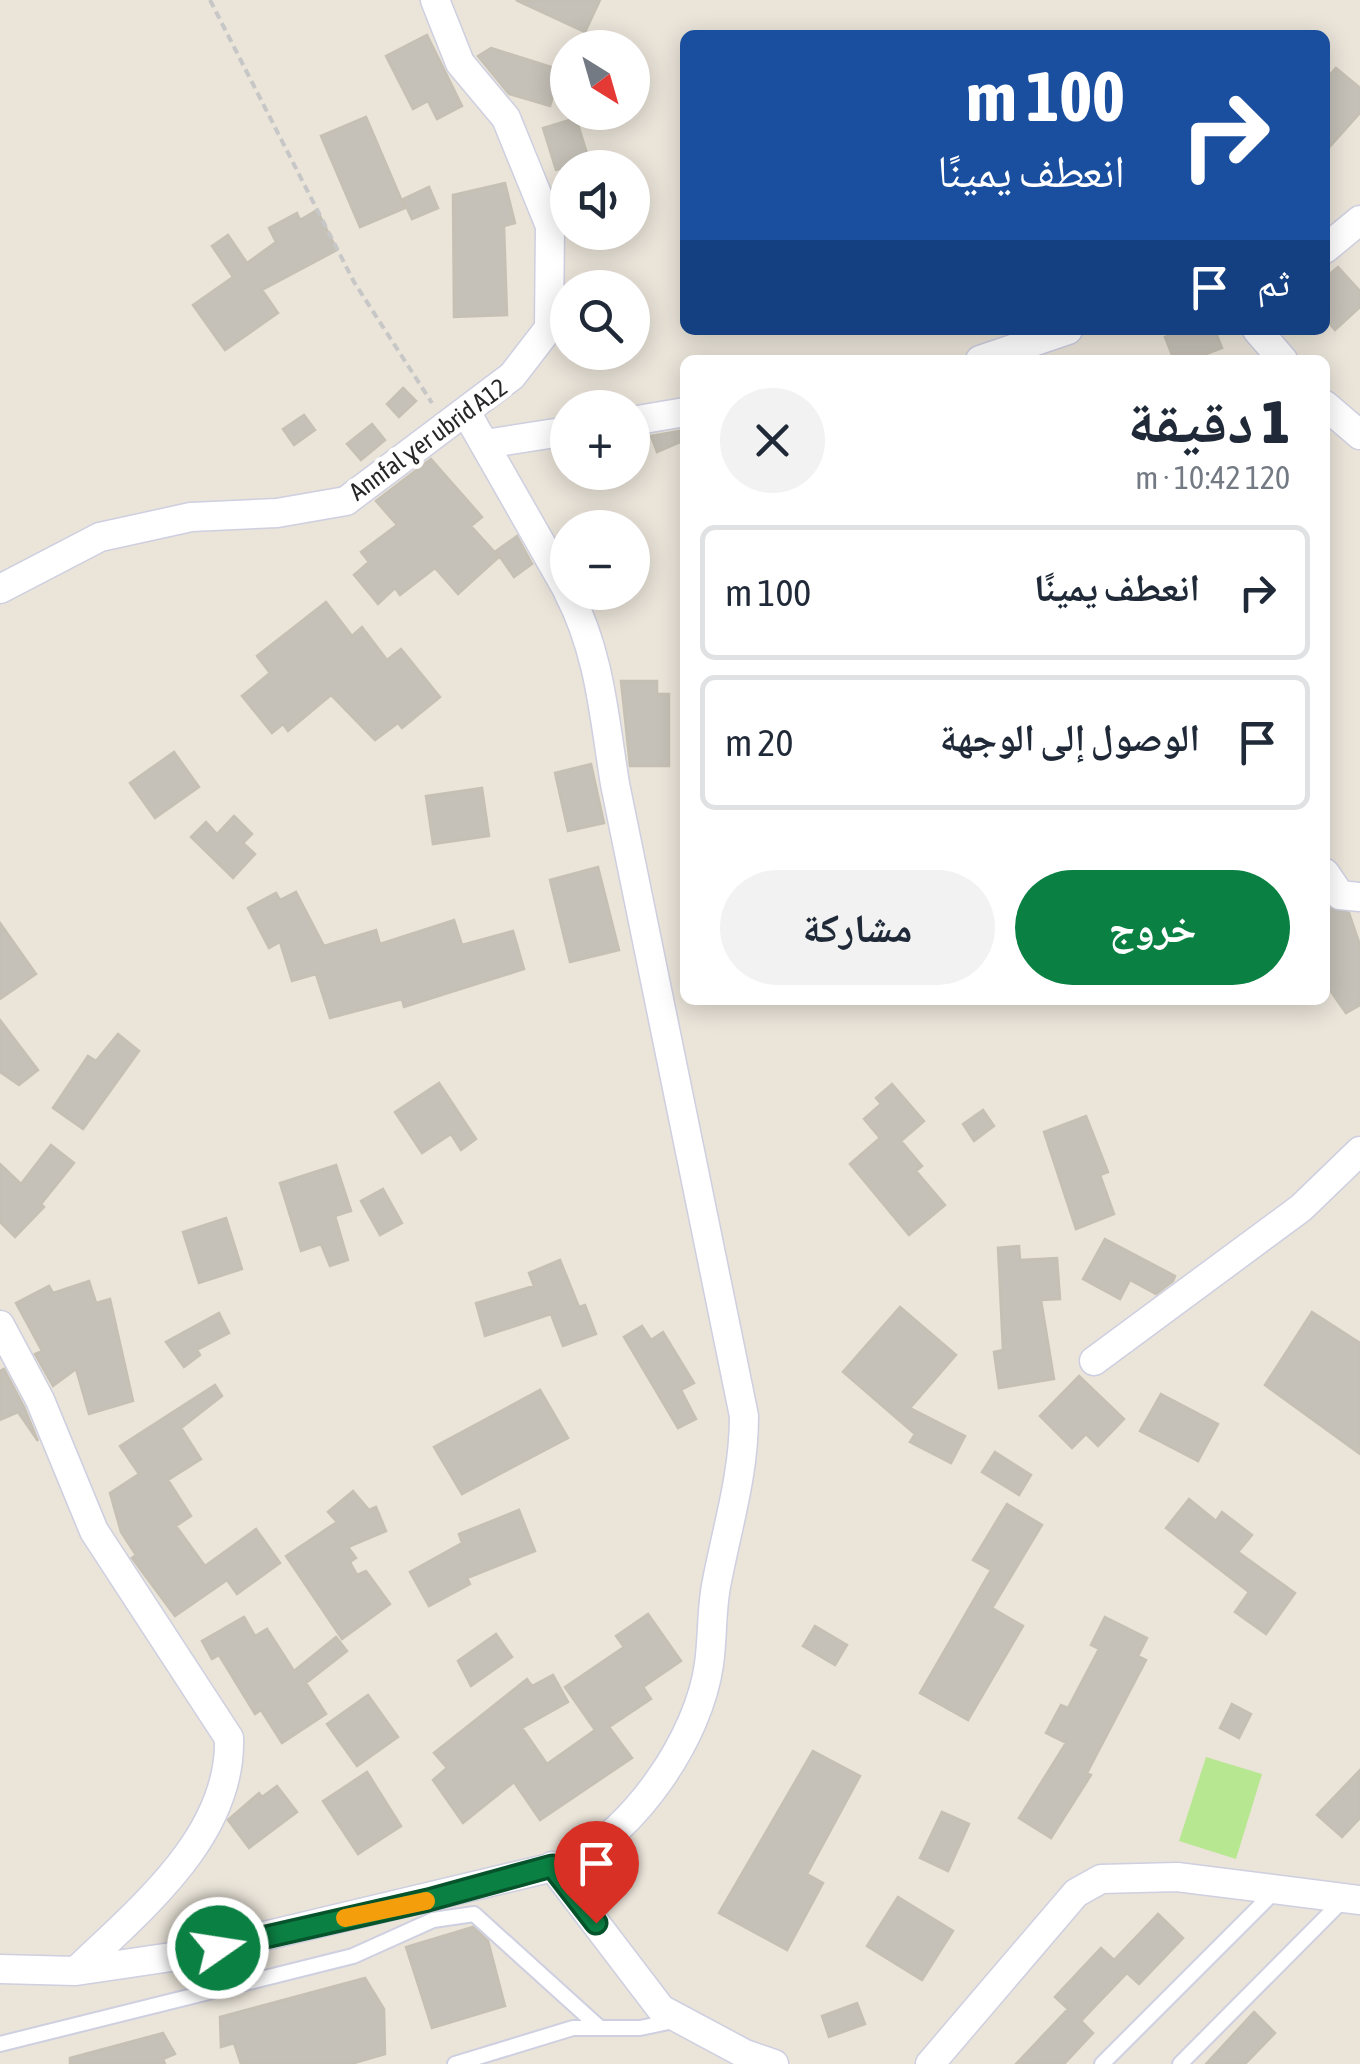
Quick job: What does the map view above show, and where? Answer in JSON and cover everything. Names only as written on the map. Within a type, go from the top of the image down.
[{"type":"street","name":"Annfal ɣer ubrid A12","points":[[0,589],[100,537],[191,517],[277,513],[346,501],[512,376],[550,328],[550,226],[506,118],[460,63],[435,0]]},
{"type":"street","points":[[1330,245],[1360,220]]},
{"type":"street","points":[[997,355],[1054,335]]},
{"type":"street","points":[[1261,335],[1279,355]]},
{"type":"street","points":[[1330,409],[1360,436]]},
{"type":"street","points":[[466,412],[550,560]]},
{"type":"street","points":[[650,417],[680,413]]},
{"type":"street","points":[[485,444],[550,434]]},
{"type":"street","points":[[0,1969],[76,1971],[185,1955],[570,1863],[600,1847],[628,1822],[699,1705],[744,1440],[744,1416],[615,784],[603,691],[592,646],[576,610]]},
{"type":"street","points":[[1330,880],[1340,894],[1360,897]]},
{"type":"street","points":[[1094,1361],[1301,1208],[1360,1151]]},
{"type":"street","points":[[0,1326],[40,1400],[94,1531],[228,1738],[230,1768],[179,1871],[76,1971]]},
{"type":"street","points":[[552,1866],[661,2009],[746,2054],[774,2064]]},
{"type":"street","points":[[930,2064],[1076,1892],[1101,1879],[1177,1877],[1352,1899]]},
{"type":"lane","points":[[1102,2064],[1277,1890]]},
{"type":"lane","points":[[1180,2064],[1352,1899]]},
{"type":"lane","points":[[0,2044],[353,1956],[432,1920],[474,1914],[600,2028]]},
{"type":"lane","points":[[455,2064],[573,2028],[640,2028],[680,2020]]},
{"type":"path","points":[[210,0],[363,297],[429,402],[466,412]]},
{"type":"green space","points":[[1206,1757],[1262,1774],[1236,1859],[1179,1841]]},
{"type":"building","points":[[516,0],[600,0],[586,30]]},
{"type":"building","points":[[427,35],[462,106],[437,119],[428,101],[413,109],[386,56]]},
{"type":"building","points":[[491,48],[550,67],[550,106],[509,94],[478,56]]},
{"type":"building","points":[[1336,68],[1360,88],[1360,113],[1330,146],[1330,75]]},
{"type":"building","points":[[366,117],[405,208],[360,227],[321,136]]},
{"type":"building","points":[[543,128],[580,130],[586,150],[550,151]]},
{"type":"building","points":[[505,183],[515,223],[504,226],[507,315],[454,317],[453,195]]},
{"type":"building","points":[[429,187],[438,208],[412,219],[403,199]]},
{"type":"building","points":[[317,210],[337,250],[262,290],[278,313],[225,350],[193,305],[233,277],[212,246],[228,235],[247,263],[276,242],[269,228],[297,213],[300,220]]},
{"type":"building","points":[[1338,267],[1360,291],[1360,307],[1335,330],[1330,324],[1330,274]]},
{"type":"building","points":[[1217,335],[1222,348],[1203,355],[1172,355],[1165,337]]},
{"type":"building","points":[[403,388],[416,401],[399,417],[387,404]]},
{"type":"building","points":[[304,415],[315,430],[294,445],[283,429]]},
{"type":"building","points":[[372,424],[385,440],[361,460],[347,444]]},
{"type":"building","points":[[680,431],[680,442],[657,452],[651,436]]},
{"type":"building","points":[[431,459],[482,517],[471,526],[499,557],[458,594],[435,568],[400,595],[395,588],[378,604],[354,575],[369,562],[361,552],[397,525],[376,501]]},
{"type":"building","points":[[517,536],[532,564],[514,577],[496,551]]},
{"type":"building","points":[[326,602],[352,636],[362,627],[387,660],[401,649],[440,697],[402,728],[398,723],[375,740],[331,695],[288,731],[283,724],[272,733],[242,696],[270,673],[257,656]]},
{"type":"building","points":[[621,681],[657,681],[657,694],[669,694],[669,766],[630,766]]},
{"type":"building","points":[[174,752],[199,787],[155,818],[130,783]]},
{"type":"building","points":[[591,764],[604,823],[568,831],[555,773]]},
{"type":"building","points":[[482,788],[489,836],[433,844],[426,796]]},
{"type":"building","points":[[234,816],[252,834],[243,843],[255,854],[233,878],[191,837],[206,822],[217,834]]},
{"type":"building","points":[[598,867],[619,950],[570,962],[550,880]]},
{"type":"building","points":[[296,892],[324,946],[376,930],[380,944],[454,920],[462,945],[513,931],[524,969],[404,1007],[402,999],[330,1018],[316,974],[292,981],[280,942],[269,948],[248,908],[276,893],[280,900]]},
{"type":"building","points":[[1330,906],[1349,913],[1360,945],[1360,1005],[1346,1013],[1330,990]]},
{"type":"building","points":[[0,923],[36,974],[0,999]]},
{"type":"building","points":[[0,1020],[38,1070],[19,1085],[0,1072]]},
{"type":"building","points":[[118,1034],[139,1051],[83,1129],[53,1108],[88,1056],[96,1061]]},
{"type":"building","points":[[439,1083],[476,1139],[461,1150],[451,1134],[422,1153],[395,1112]]},
{"type":"building","points":[[892,1084],[924,1121],[901,1141],[922,1166],[916,1171],[945,1205],[909,1235],[850,1164],[880,1138],[864,1119],[881,1104],[876,1098]]},
{"type":"building","points":[[983,1110],[994,1126],[974,1141],[963,1124]]},
{"type":"building","points":[[1086,1116],[1108,1172],[1100,1175],[1114,1214],[1076,1229],[1044,1132]]},
{"type":"building","points":[[51,1145],[74,1163],[41,1204],[44,1207],[15,1237],[0,1222],[0,1164],[21,1184]]},
{"type":"building","points":[[336,1165],[351,1211],[335,1216],[348,1260],[330,1266],[321,1244],[301,1251],[280,1183]]},
{"type":"building","points":[[383,1189],[402,1223],[380,1235],[361,1201]]},
{"type":"building","points":[[226,1218],[242,1269],[199,1283],[183,1232]]},
{"type":"building","points":[[1105,1239],[1175,1276],[1173,1281],[1156,1294],[1130,1280],[1120,1299],[1083,1279]]},
{"type":"building","points":[[1019,1246],[1020,1260],[1057,1258],[1060,1299],[1041,1300],[1054,1379],[999,1388],[994,1352],[1003,1350],[998,1248]]},
{"type":"building","points":[[560,1260],[579,1307],[585,1305],[596,1334],[563,1346],[551,1314],[485,1336],[476,1303],[534,1286],[529,1273]]},
{"type":"building","points":[[89,1281],[96,1303],[110,1299],[133,1401],[89,1414],[76,1369],[53,1386],[35,1354],[42,1351],[16,1303],[49,1286],[53,1293]]},
{"type":"building","points":[[900,1307],[956,1355],[910,1408],[965,1436],[951,1463],[910,1442],[915,1434],[843,1372]]},
{"type":"building","points":[[1312,1312],[1360,1343],[1360,1454],[1265,1385]]},
{"type":"building","points":[[219,1313],[229,1333],[197,1350],[200,1355],[184,1367],[166,1342]]},
{"type":"building","points":[[642,1326],[651,1340],[663,1332],[694,1383],[681,1390],[696,1419],[678,1428],[624,1337]]},
{"type":"building","points":[[4,1369],[38,1441],[18,1412],[0,1420],[0,1371]]},
{"type":"building","points":[[1079,1376],[1124,1419],[1098,1446],[1086,1434],[1072,1448],[1040,1416]]},
{"type":"building","points":[[215,1385],[222,1396],[181,1428],[201,1459],[168,1480],[191,1516],[176,1526],[205,1566],[256,1529],[280,1563],[237,1594],[227,1580],[175,1616],[132,1558],[136,1555],[121,1532],[110,1493],[139,1474],[120,1446]]},
{"type":"building","points":[[540,1390],[568,1438],[462,1494],[434,1447]]},
{"type":"building","points":[[1161,1394],[1218,1424],[1198,1461],[1140,1431]]},
{"type":"building","points":[[995,1452],[1031,1475],[1019,1495],[982,1472]]},
{"type":"building","points":[[353,1491],[369,1510],[376,1507],[386,1531],[348,1547],[356,1558],[350,1562],[357,1575],[366,1571],[390,1604],[342,1639],[286,1556],[337,1522],[328,1512]]},
{"type":"building","points":[[1189,1499],[1216,1521],[1222,1512],[1252,1535],[1238,1552],[1295,1593],[1266,1634],[1235,1612],[1249,1592],[1166,1528]]},
{"type":"building","points":[[1007,1504],[1042,1525],[992,1608],[1023,1626],[968,1720],[920,1693],[991,1570],[973,1560]]},
{"type":"building","points":[[519,1510],[535,1551],[467,1578],[470,1584],[429,1606],[410,1572],[462,1543],[459,1534]]},
{"type":"building","points":[[648,1614],[681,1661],[643,1687],[651,1699],[609,1727],[632,1758],[540,1820],[514,1782],[463,1823],[433,1780],[447,1768],[434,1753],[527,1679],[532,1686],[553,1675],[568,1702],[522,1728],[547,1764],[595,1730],[565,1687],[624,1647],[616,1636]]},
{"type":"building","points":[[244,1617],[255,1636],[267,1629],[294,1671],[336,1637],[347,1651],[306,1683],[326,1714],[282,1743],[261,1710],[255,1714],[219,1655],[212,1659],[202,1641]]},
{"type":"building","points":[[1105,1617],[1147,1638],[1138,1656],[1146,1660],[1087,1773],[1091,1775],[1051,1838],[1019,1818],[1066,1743],[1046,1733],[1061,1705],[1068,1708],[1099,1649],[1091,1645]]},
{"type":"building","points":[[815,1626],[847,1645],[835,1665],[803,1646]]},
{"type":"building","points":[[496,1634],[512,1657],[471,1686],[458,1661]]},
{"type":"building","points":[[368,1695],[398,1737],[357,1766],[327,1724]]},
{"type":"building","points":[[1232,1704],[1251,1714],[1239,1738],[1220,1728]]},
{"type":"building","points":[[813,1751],[860,1776],[807,1874],[823,1883],[787,1950],[719,1913]]},
{"type":"building","points":[[1360,1770],[1360,1818],[1342,1837],[1317,1815]]},
{"type":"building","points":[[367,1772],[401,1826],[358,1854],[323,1801]]},
{"type":"building","points":[[277,1786],[297,1812],[249,1848],[228,1820],[259,1793],[262,1797]]},
{"type":"building","points":[[942,1812],[969,1824],[948,1871],[920,1858]]},
{"type":"building","points":[[898,1897],[953,1931],[922,1980],[867,1946]]},
{"type":"building","points":[[1158,1914],[1183,1938],[1139,1984],[1127,1973],[1081,2021],[1093,2033],[1064,2064],[1016,2064],[1068,2009],[1055,1997],[1101,1948],[1114,1960]]},
{"type":"building","points":[[473,1927],[488,1941],[505,2006],[432,2028],[406,1947]]},
{"type":"building","points":[[365,1978],[384,2009],[385,2054],[351,2064],[241,2064],[234,2043],[221,2047],[220,2017]]},
{"type":"building","points":[[857,2003],[865,2024],[829,2037],[822,2016]]},
{"type":"building","points":[[1254,2012],[1275,2033],[1245,2064],[1206,2064]]},
{"type":"building","points":[[163,2033],[175,2054],[163,2059],[165,2064],[70,2064],[70,2058]]},
{"type":"slow traffic","points":[[345,1918],[426,1901]]},
{"type":"route","points":[[218,1948],[428,1900],[552,1866],[596,1923]]}]
